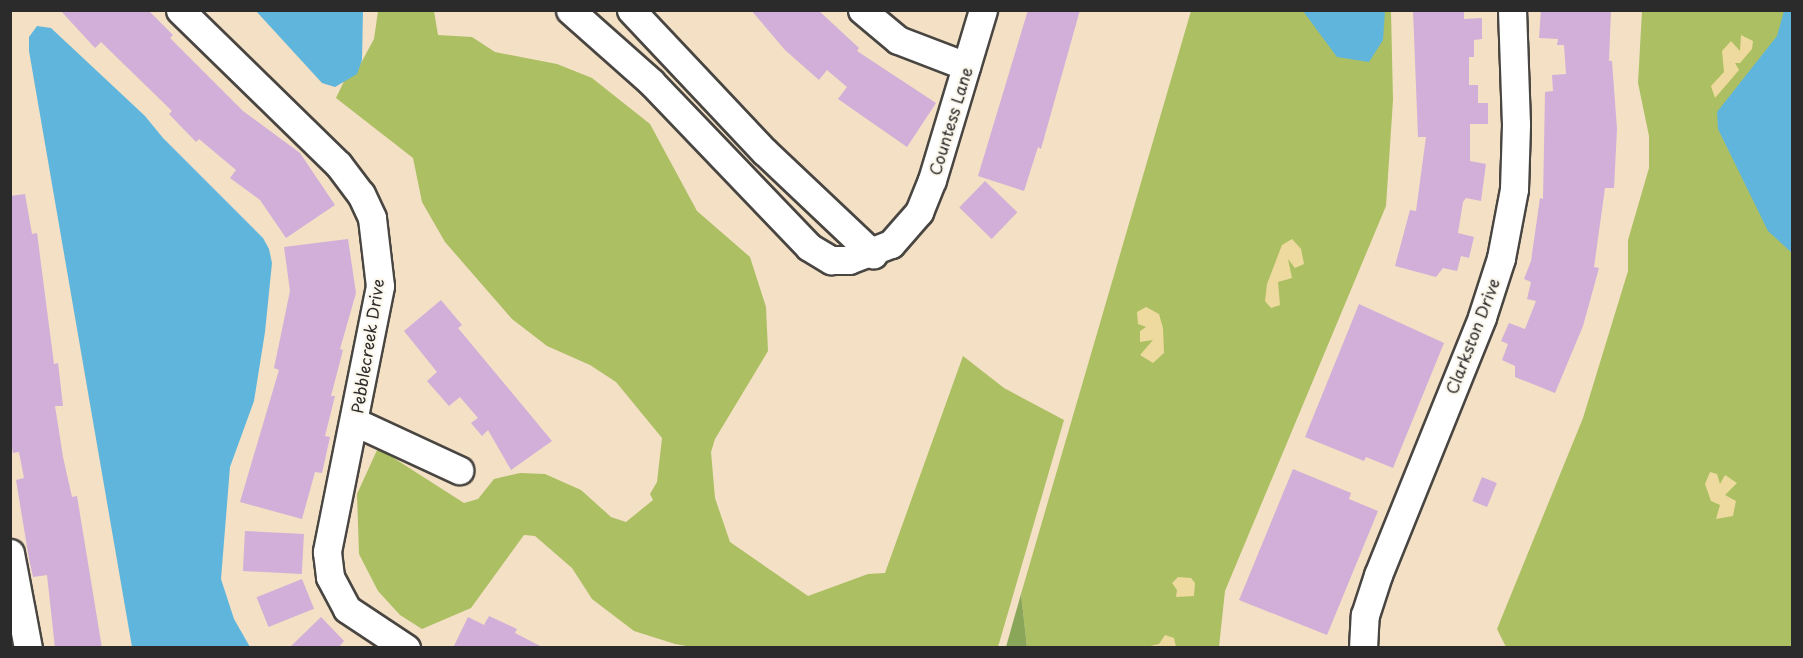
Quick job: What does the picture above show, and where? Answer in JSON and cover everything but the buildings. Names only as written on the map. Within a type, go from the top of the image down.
[{"type":"street","name":"Pebblecreek Drive","points":[[180,10],[338,164],[361,194],[372,218],[380,286],[355,422],[327,552],[330,576],[346,609],[406,648]]},
{"type":"street","points":[[570,10],[651,82],[809,247],[831,260],[849,260],[873,254]]},
{"type":"street","points":[[631,10],[765,153],[873,254]]},
{"type":"street","points":[[862,10],[898,40],[966,66]]},
{"type":"street","name":"Countess Lane","points":[[873,254],[907,228],[928,193],[983,10]]},
{"type":"street","name":"Clarkston Drive","points":[[1363,648],[1365,615],[1378,575],[1482,317],[1501,258],[1514,189],[1516,124],[1512,10]]},
{"type":"street","points":[[355,422],[459,470]]},
{"type":"street","points":[[10,553],[28,648]]},
{"type":"green space","points":[[378,11],[434,11],[438,35],[472,37],[495,52],[557,64],[592,78],[650,124],[697,211],[750,257],[766,307],[768,351],[715,439],[711,452],[715,498],[730,542],[808,596],[868,574],[885,573],[963,356],[1004,388],[1064,420],[998,647],[698,648],[675,644],[634,631],[592,599],[572,568],[535,536],[524,535],[471,608],[422,629],[400,615],[378,591],[359,554],[357,494],[378,448],[464,503],[478,499],[494,479],[520,473],[545,474],[581,490],[611,517],[626,522],[653,500],[650,494],[657,482],[662,438],[616,382],[590,365],[547,346],[512,319],[445,242],[422,202],[413,158],[336,98],[346,77],[361,63],[374,39]]},
{"type":"green space","points":[[1191,11],[1391,11],[1393,100],[1386,206],[1225,591],[1219,647],[1027,647],[1021,594]]},
{"type":"green space","points":[[1642,11],[1792,11],[1792,647],[1506,647],[1497,629],[1583,418],[1628,271],[1628,240],[1649,168],[1649,136],[1638,83]]},
{"type":"green space","points":[[1021,594],[1027,647],[1006,647]]},
{"type":"sand","points":[[1741,35],[1753,41],[1752,49],[1740,63],[1735,63],[1739,70],[1715,98],[1711,86],[1724,72],[1722,51],[1731,41],[1740,51]]},
{"type":"sand","points":[[1292,239],[1301,249],[1304,264],[1295,268],[1288,259],[1292,278],[1278,282],[1280,305],[1271,308],[1265,301],[1267,284],[1282,245]]},
{"type":"sand","points":[[1146,307],[1159,314],[1163,328],[1164,353],[1153,363],[1140,355],[1153,340],[1140,342],[1140,331],[1146,327],[1138,324],[1137,312]]},
{"type":"sand","points":[[1710,472],[1717,474],[1720,484],[1725,475],[1737,483],[1725,495],[1736,501],[1733,516],[1716,519],[1720,505],[1711,501],[1705,484]]},
{"type":"sand","points":[[1178,577],[1191,578],[1195,583],[1194,596],[1176,597],[1177,590],[1172,583]]},
{"type":"sand","points":[[1165,635],[1174,638],[1176,647],[1146,647],[1159,644]]},
{"type":"water","points":[[256,11],[363,11],[362,60],[357,74],[335,87],[322,83]]},
{"type":"water","points":[[1303,11],[1385,11],[1383,40],[1369,62],[1337,57]]},
{"type":"water","points":[[1784,11],[1792,11],[1792,253],[1768,231],[1718,129],[1717,112],[1777,36]]},
{"type":"water","points":[[37,26],[51,28],[145,116],[163,138],[263,238],[269,249],[272,263],[265,332],[254,401],[230,467],[221,579],[234,619],[250,647],[132,647],[29,51],[29,37]]}]
